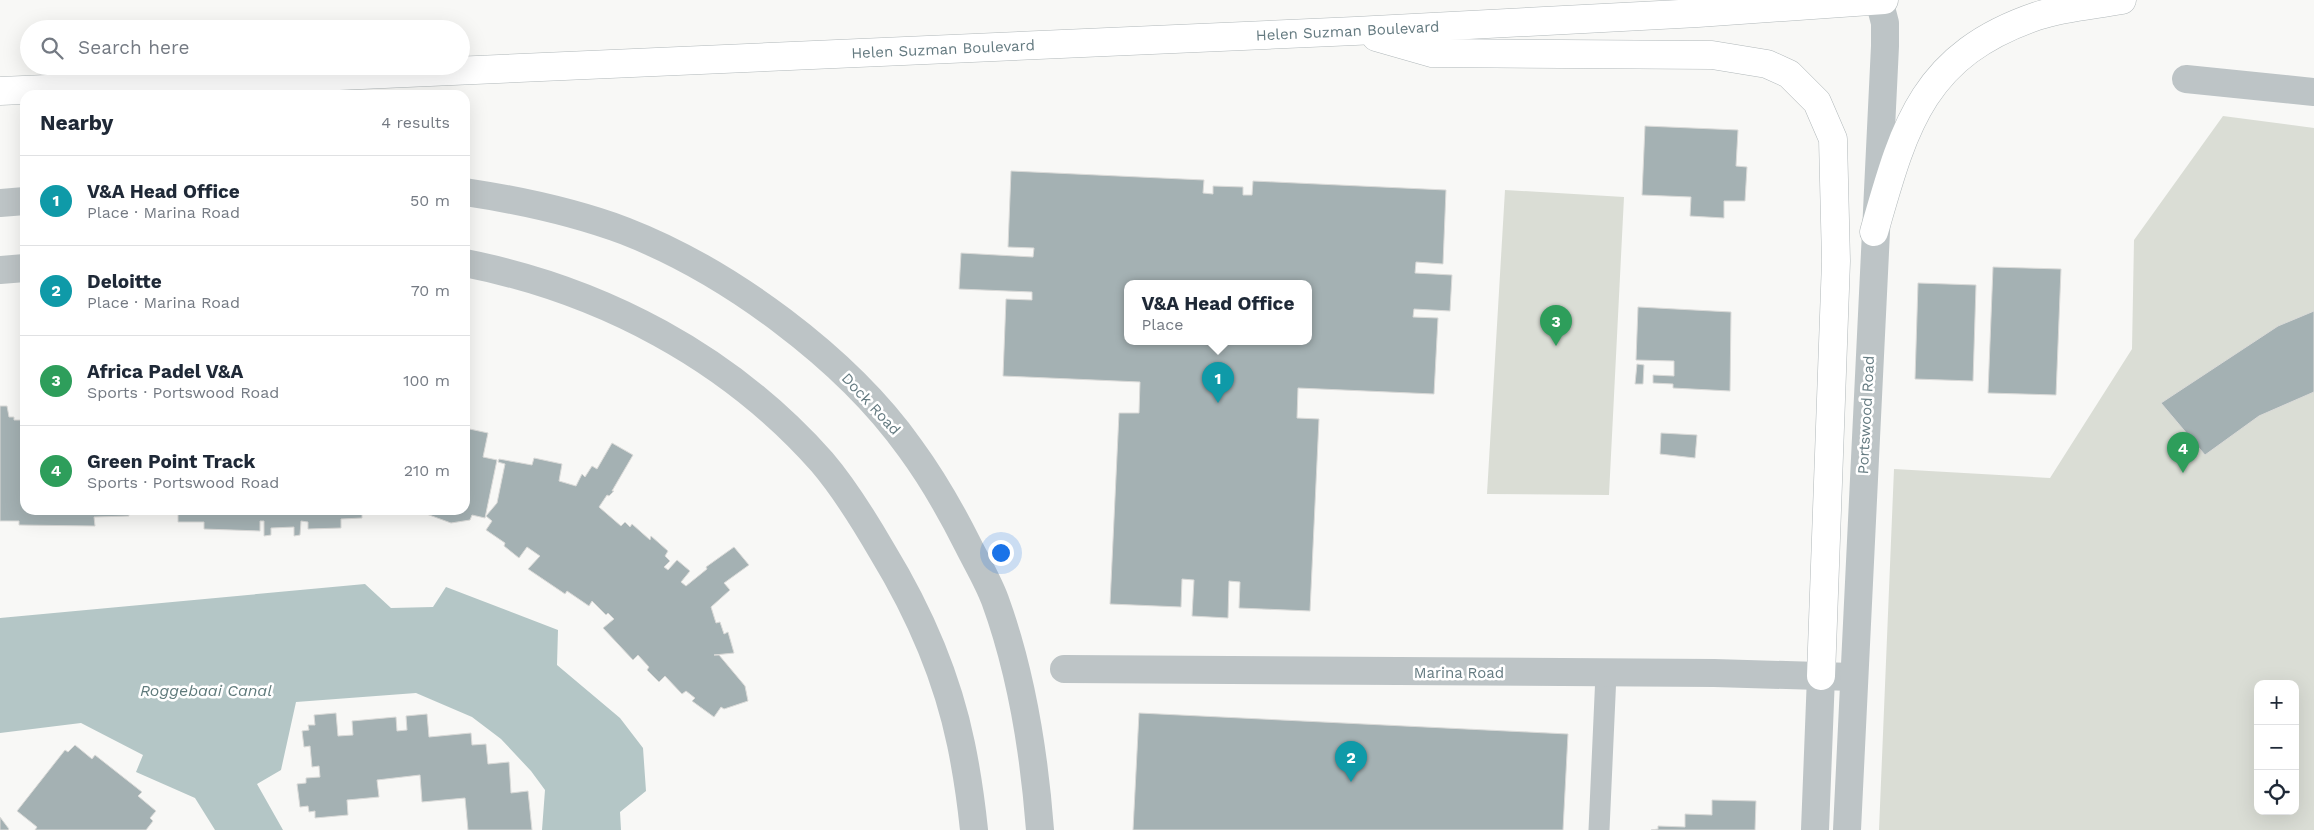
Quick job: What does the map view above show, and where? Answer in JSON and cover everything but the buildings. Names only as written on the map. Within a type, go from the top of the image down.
[{"type":"main road","name":"Helen Suzman Boulevard","points":[[470,70],[1355,31],[1698,13],[1884,0]]},
{"type":"main road","points":[[1874,232],[1893,164],[1918,104],[1942,72],[1993,36],[2030,19],[2065,9],[2122,0]]},
{"type":"main road","points":[[1355,31],[1432,53],[1712,55],[1741,58],[1767,64],[1789,74],[1817,102],[1833,139],[1836,261],[1820,676]]},
{"type":"main road","name":"Helen Suzman Boulevard","points":[[23,90],[361,75]]},
{"type":"main road","name":"Helen Suzman Boulevard","points":[[0,91],[20,90]]},
{"type":"street","name":"Portswood Road","points":[[1847,830],[1874,232],[1885,46],[1885,23],[1879,0]]},
{"type":"street","points":[[2186,80],[2314,92]]},
{"type":"street","name":"Dock Road","points":[[470,193],[499,197],[584,218],[625,232],[669,252],[722,280],[765,309],[837,368],[864,394],[910,447],[950,509],[994,598],[1025,703],[1036,774],[1040,830]]},
{"type":"street","points":[[0,203],[20,201]]},
{"type":"street","points":[[470,263],[512,272],[563,289],[653,328],[697,354],[757,400],[823,464],[860,514],[898,576],[920,621],[944,684],[959,735],[974,830]]},
{"type":"street","points":[[0,270],[20,268]]},
{"type":"street","name":"Marina Road","points":[[1064,669],[1853,677]]},
{"type":"street","points":[[1815,830],[1820,676]]},
{"type":"lane","points":[[1599,830],[1606,674]]},
{"type":"shaded area","points":[[2223,116],[2314,128],[2314,830],[1879,830],[1894,469],[2050,478],[2132,349],[2134,240]]},
{"type":"shaded area","points":[[1505,190],[1624,197],[1609,495],[1487,494]]},
{"type":"water","name":"Roggebaai Canal","points":[[365,584],[391,608],[433,607],[446,587],[558,630],[557,665],[620,718],[643,748],[646,791],[620,812],[621,830],[542,830],[545,790],[531,771],[501,739],[472,717],[416,693],[296,702],[281,770],[257,784],[283,830],[215,830],[195,798],[136,772],[143,755],[81,723],[0,733],[0,618]]},
{"type":"place","name":"Africa Padel V&A","points":[[1556,346]]},
{"type":"place","name":"V&A Head Office","points":[[1218,403]]},
{"type":"place","name":"Green Point Track","points":[[2183,473]]},
{"type":"place","name":"Deloitte","points":[[1351,782]]}]
